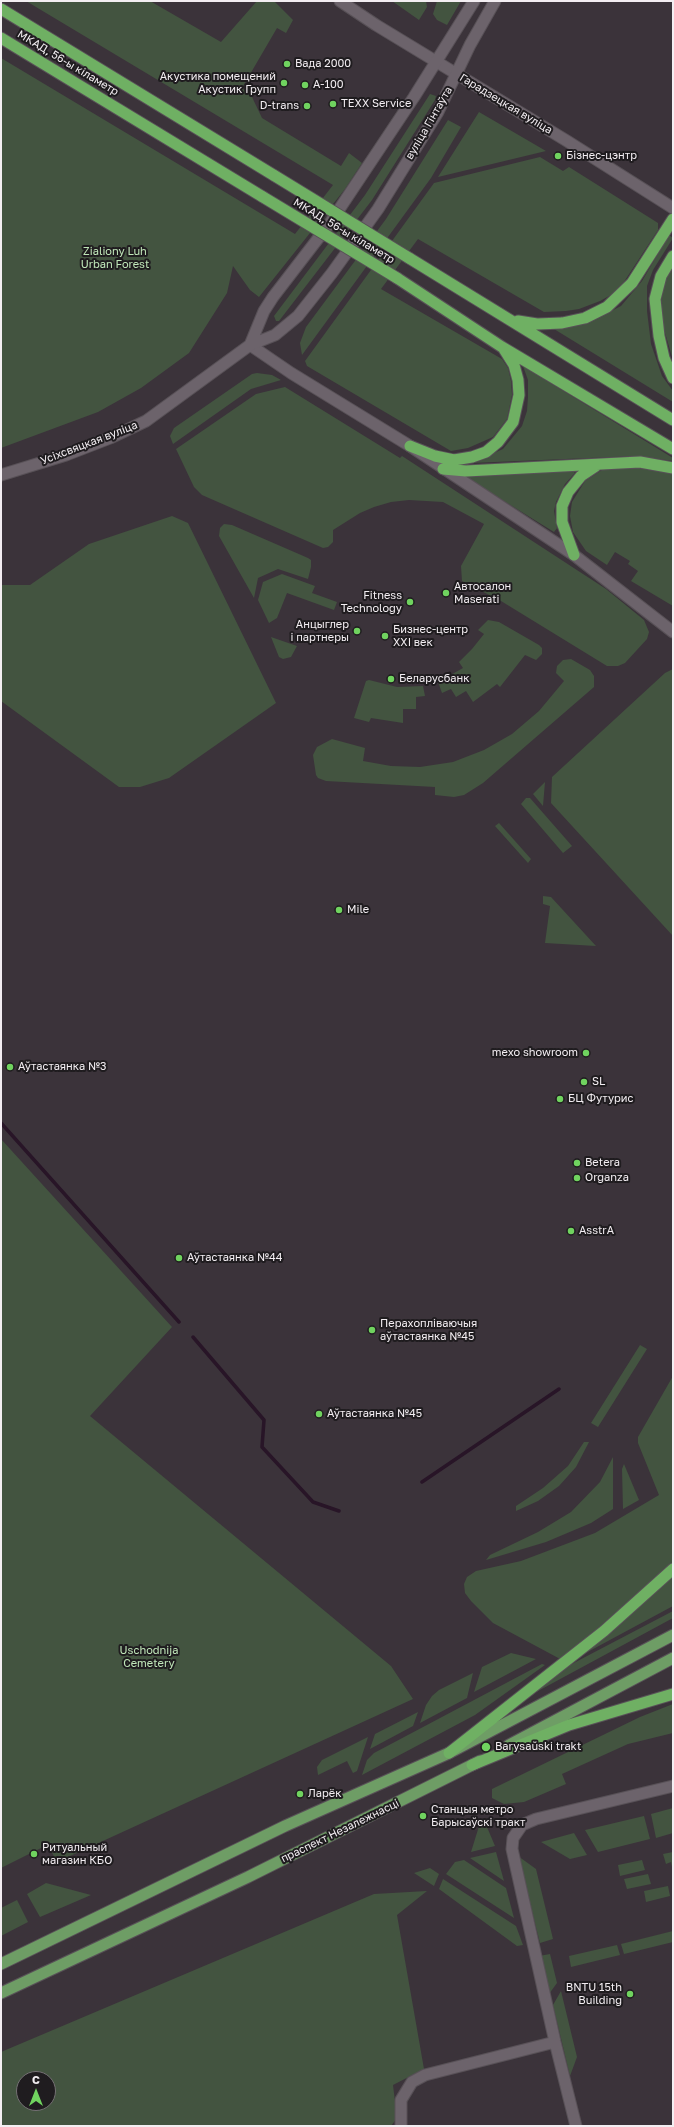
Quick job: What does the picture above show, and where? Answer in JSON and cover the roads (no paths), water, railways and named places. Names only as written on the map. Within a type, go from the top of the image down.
[{"type":"highway","name":"МКАД, 56-ы кіламетр","points":[[1,9],[673,420]]},
{"type":"highway","name":"МКАД, 56-ы кіламетр","points":[[1,38],[396,278],[502,347],[673,449]]},
{"type":"highway","points":[[508,318],[537,324],[562,323],[585,318],[607,307],[632,283],[667,226],[673,219]]},
{"type":"highway","points":[[673,256],[661,276],[657,289],[655,309],[664,358],[673,378]]},
{"type":"highway","points":[[410,446],[429,454],[454,460],[472,457],[486,452],[498,442],[513,422],[519,395],[518,380],[514,365],[502,347]]},
{"type":"highway","points":[[443,469],[466,471],[640,462],[673,468]]},
{"type":"highway","points":[[574,555],[562,522],[562,506],[568,492],[581,476],[598,465]]},
{"type":"highway","points":[[449,1753],[604,1631],[673,1569]]},
{"type":"highway","points":[[472,1765],[569,1725],[673,1694]]},
{"type":"main road","points":[[1,1964],[285,1826],[449,1753],[673,1635]]},
{"type":"main road","name":"праспект Незалежнасці","points":[[1,1993],[248,1877],[472,1765],[673,1658]]},
{"type":"street","name":"Гарадзецкая вуліца","points":[[340,1],[673,208]]},
{"type":"street","points":[[474,1],[436,62],[330,223],[273,297],[264,311],[250,345],[291,373],[410,446],[574,555],[673,632]]},
{"type":"street","name":"вуліца Гінтаўта","points":[[355,241],[378,209],[438,112],[470,45],[495,1]]},
{"type":"street","name":"Усіхсвяцкая вуліца","points":[[1,475],[66,455],[110,438],[146,421],[250,345],[275,335],[298,316],[355,241]]},
{"type":"street","points":[[576,2126],[555,2042],[512,1849],[515,1833],[522,1825],[536,1819],[673,1786]]},
{"type":"street","points":[[401,2126],[401,2100],[412,2082],[418,2078],[555,2042]]},
{"type":"waterway","points":[[1,1123],[179,1322]]},
{"type":"waterway","points":[[193,1337],[264,1420],[262,1447],[313,1502],[339,1511]]},
{"type":"waterway","points":[[422,1482],[559,1389]]},
{"type":"place","name":"Вада 2000","points":[[287,64]]},
{"type":"place","name":"Акустика помещений Акустик Групп","points":[[284,83]]},
{"type":"place","name":"A-100","points":[[305,85]]},
{"type":"place","name":"TEXX Service","points":[[333,104]]},
{"type":"place","name":"D-trans","points":[[307,106]]},
{"type":"place","name":"Бізнес-цэнтр","points":[[558,156]]},
{"type":"place","name":"Автосалон Maserati","points":[[446,593]]},
{"type":"place","name":"Fitness Technology","points":[[410,602]]},
{"type":"place","name":"Анцыглер і партнеры","points":[[357,631]]},
{"type":"place","name":"Бизнес-центр XXI век","points":[[385,636]]},
{"type":"place","name":"Беларусбанк","points":[[391,679]]},
{"type":"place","name":"Mile","points":[[339,910]]},
{"type":"place","name":"mexo showroom","points":[[586,1053]]},
{"type":"place","name":"Аўтастаянка №3","points":[[10,1067]]},
{"type":"place","name":"SL","points":[[584,1082]]},
{"type":"place","name":"БЦ Футурис","points":[[560,1099]]},
{"type":"place","name":"Betera","points":[[577,1163]]},
{"type":"place","name":"Organza","points":[[577,1178]]},
{"type":"place","name":"AsstrA","points":[[571,1231]]},
{"type":"place","name":"Аўтастаянка №44","points":[[179,1258]]},
{"type":"place","name":"Перахопліваючыя аўтастаянка №45","points":[[372,1330]]},
{"type":"place","name":"Аўтастаянка №45","points":[[319,1414]]},
{"type":"place","name":"Barysaŭski trakt","points":[[486,1747]]},
{"type":"place","name":"Ларёк","points":[[300,1794]]},
{"type":"place","name":"Станцыя метро Барысаўскі тракт","points":[[423,1816]]},
{"type":"place","name":"Ритуальный магазин КБО","points":[[34,1854]]},
{"type":"place","name":"BNTU 15th Building","points":[[630,1994]]},
{"type":"park label","name":"Zialiony Luh Urban Forest","points":[[115,258]]},
{"type":"park label","name":"Uschodnija Cemetery","points":[[149,1657]]}]
